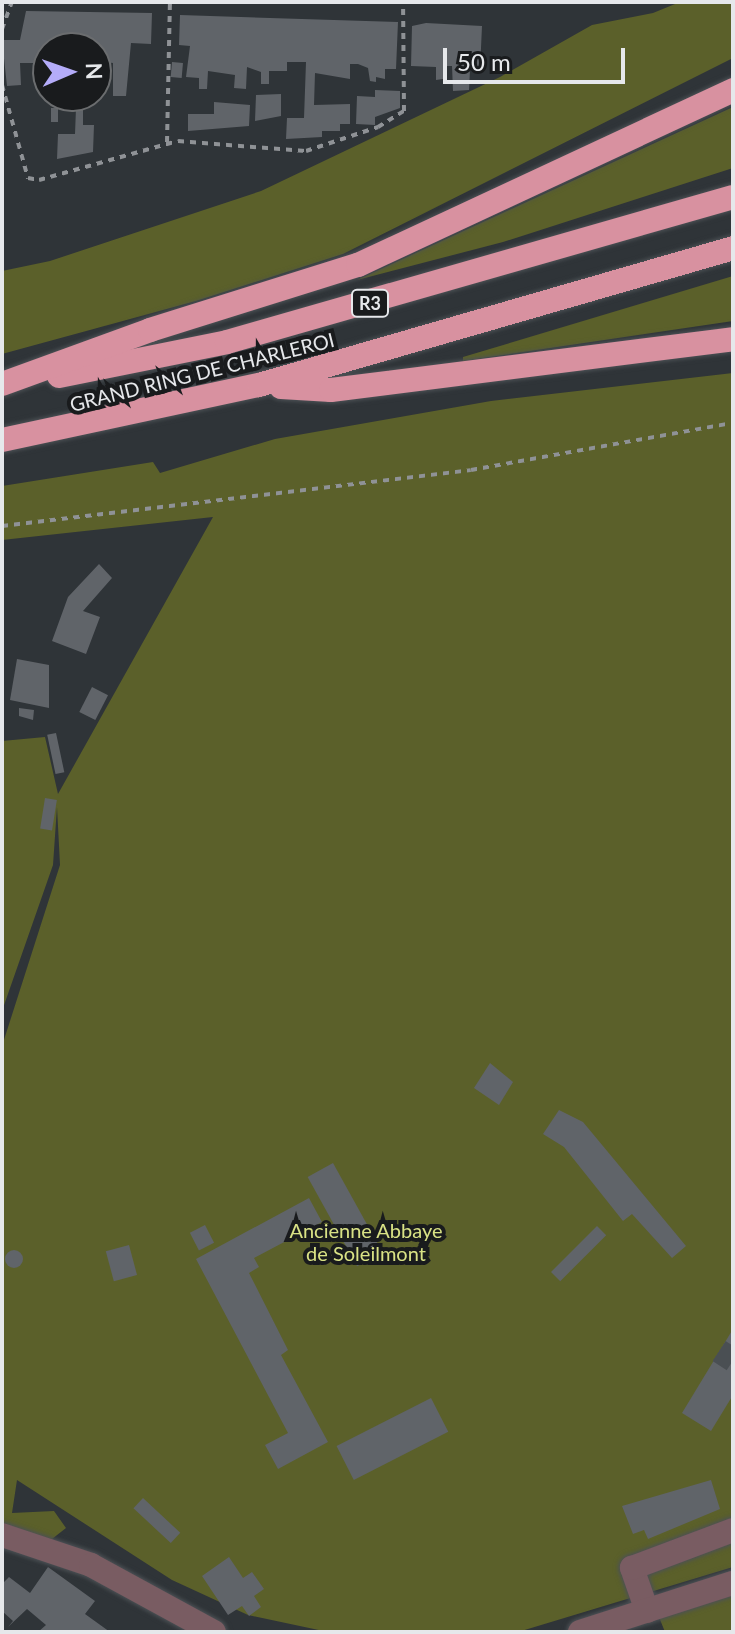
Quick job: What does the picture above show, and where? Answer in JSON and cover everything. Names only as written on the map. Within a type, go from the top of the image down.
[{"type":"highway","points":[[2,386],[150,330],[358,265],[733,90]]},
{"type":"highway","name":"GRAND RING DE CHARLEROI","points":[[2,386],[227,342],[733,197]]},
{"type":"highway","name":"GRAND RING DE CHARLEROI","points":[[2,440],[259,385],[733,248]]},
{"type":"highway","points":[[259,385],[331,390],[733,339]]},
{"type":"street","points":[[647,1611],[632,1568],[733,1530]]},
{"type":"street","points":[[2,1535],[91,1565],[214,1632]]},
{"type":"street","points":[[580,1632],[733,1583]]},
{"type":"path","points":[[2,29],[12,2]]},
{"type":"path","points":[[167,142],[170,2]]},
{"type":"path","points":[[2,85],[28,178],[39,180],[167,142],[201,139],[306,151],[378,127],[404,111],[403,2]]},
{"type":"path","points":[[2,526],[471,470],[733,423]]},
{"type":"green space","points":[[680,2],[733,2],[733,58],[343,254],[196,301],[2,354],[2,271],[50,261],[261,191],[500,77],[592,25],[653,13]]},
{"type":"green space","points":[[733,107],[733,168],[503,242],[357,280]]},
{"type":"green space","points":[[733,276],[733,321],[463,361],[463,357]]},
{"type":"green space","name":"Ancienne Abbaye de Soleilmont","points":[[733,373],[733,1567],[518,1632],[328,1632],[248,1615],[172,1580],[17,1480],[12,1513],[54,1511],[66,1528],[52,1539],[2,1527],[2,1046],[60,865],[57,807],[53,865],[2,1011],[2,741],[45,737],[58,794],[213,517],[2,540],[2,486],[153,462],[160,473],[275,439],[491,401]]},
{"type":"green space","points":[[733,1595],[733,1632],[665,1632],[659,1617]]},
{"type":"building","points":[[26,11],[152,13],[151,44],[131,43],[126,96],[113,96],[112,32],[32,32],[32,63],[20,63],[21,85],[7,86],[2,40],[20,40]]},
{"type":"building","points":[[180,15],[398,22],[396,69],[385,69],[385,79],[376,77],[376,82],[370,81],[368,68],[358,64],[350,64],[350,79],[315,73],[314,105],[350,104],[350,124],[340,124],[340,131],[322,131],[322,137],[286,139],[287,118],[304,118],[306,62],[287,62],[287,71],[269,71],[269,84],[261,84],[261,72],[247,67],[246,89],[234,88],[235,75],[208,71],[207,89],[199,89],[199,78],[186,77],[190,46],[179,45]]},
{"type":"building","points":[[426,23],[482,26],[480,70],[470,70],[469,90],[453,91],[452,66],[443,66],[443,79],[436,80],[436,67],[411,66],[412,26]]},
{"type":"building","points":[[172,62],[183,63],[182,78],[171,77]]},
{"type":"building","points":[[375,90],[400,91],[400,108],[375,117],[375,125],[356,124],[357,96],[375,97]]},
{"type":"building","points":[[281,94],[281,116],[255,121],[256,95]]},
{"type":"building","points":[[214,102],[250,105],[249,126],[188,131],[188,114],[214,114]]},
{"type":"building","points":[[51,112],[58,112],[58,122],[51,122]]},
{"type":"building","points":[[76,112],[83,112],[83,125],[94,125],[93,152],[57,159],[58,134],[75,134]]},
{"type":"building","points":[[99,564],[112,578],[83,611],[100,617],[86,654],[52,641],[68,597]]},
{"type":"building","points":[[17,659],[49,665],[49,708],[10,700]]},
{"type":"building","points":[[92,687],[108,695],[95,720],[79,712]]},
{"type":"building","points":[[19,708],[34,710],[33,720],[19,716]]},
{"type":"building","points":[[56,733],[64,772],[56,774],[47,735]]},
{"type":"building","points":[[45,798],[57,800],[52,830],[40,829]]},
{"type":"building","points":[[490,1063],[513,1082],[499,1105],[474,1088]]},
{"type":"building","points":[[559,1110],[583,1122],[686,1246],[672,1258],[632,1214],[623,1221],[564,1147],[543,1134]]},
{"type":"building","points":[[333,1163],[382,1252],[357,1266],[308,1177]]},
{"type":"building","points":[[309,1198],[322,1222],[254,1258],[259,1267],[249,1273],[288,1350],[281,1355],[328,1442],[278,1469],[265,1445],[288,1433],[196,1259]]},
{"type":"building","points":[[205,1225],[214,1243],[199,1251],[190,1233]]},
{"type":"building","points":[[597,1226],[606,1235],[560,1281],[551,1272]]},
{"type":"building","points":[[129,1245],[137,1275],[114,1281],[106,1251]]},
{"type":"building","points":[[10,1250],[18,1250],[23,1259],[21,1266],[10,1268],[5,1263],[5,1255]]},
{"type":"building","points":[[733,1329],[733,1395],[711,1431],[682,1413]]},
{"type":"building","points":[[431,1398],[448,1432],[354,1480],[337,1446]]},
{"type":"building","points":[[711,1480],[720,1509],[648,1539],[644,1530],[633,1534],[622,1506]]},
{"type":"building","points":[[143,1498],[180,1533],[171,1543],[133,1508]]},
{"type":"building","points":[[229,1557],[243,1578],[252,1572],[264,1589],[254,1596],[261,1607],[249,1616],[242,1606],[228,1615],[202,1576]]},
{"type":"building","points":[[48,1567],[95,1601],[85,1614],[110,1632],[38,1632],[46,1625],[27,1609],[8,1627],[13,1621],[2,1611],[2,1584],[9,1577],[30,1593]]},
{"type":"tunnel","points":[[719,1351],[733,1360]]}]
